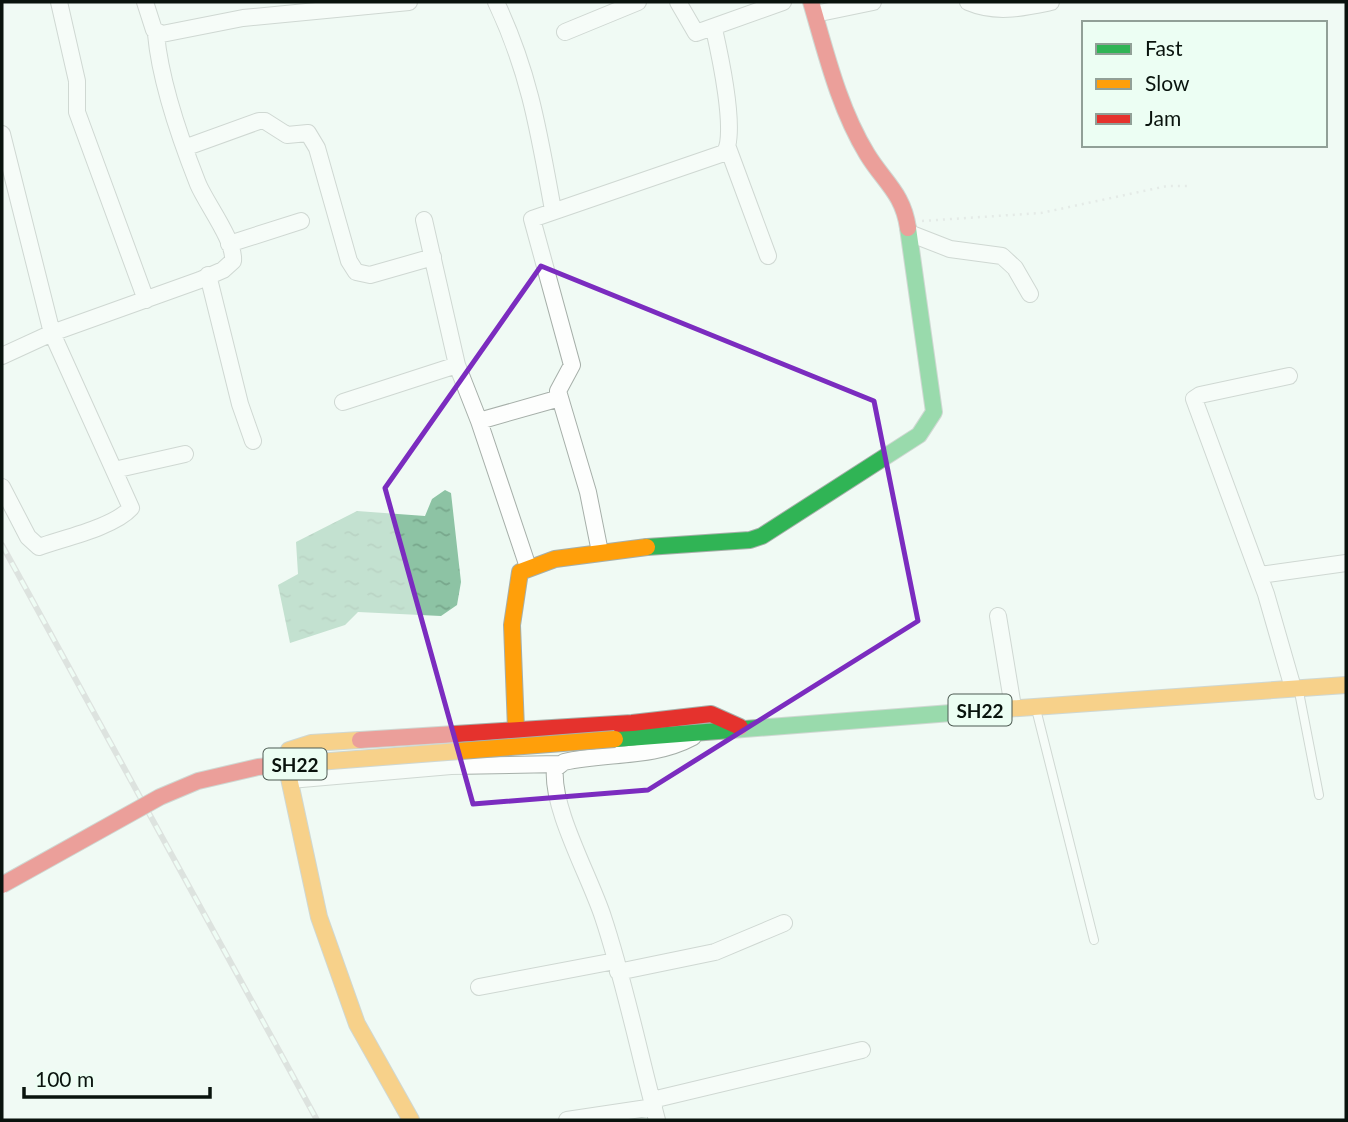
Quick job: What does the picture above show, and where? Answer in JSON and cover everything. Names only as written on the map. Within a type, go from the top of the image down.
[{"type":"street","points":[[59,2],[77,81],[78,112],[146,300]]},
{"type":"street","points":[[2,356],[52,333],[146,300],[230,266],[233,254],[208,207],[187,147],[159,59],[156,34],[145,2]]},
{"type":"street","points":[[156,34],[243,18],[410,2]]},
{"type":"street","points":[[496,2],[518,48],[532,97],[553,210]]},
{"type":"street","points":[[565,32],[638,2]]},
{"type":"street","points":[[678,2],[696,33],[714,29],[783,2]]},
{"type":"street","points":[[516,729],[512,625],[517,578],[528,566],[643,545],[750,540],[762,536],[919,435],[934,412],[908,228],[900,197],[867,154],[840,98],[813,8],[873,2]]},
{"type":"street","points":[[968,2],[985,9],[1003,10],[1051,2]]},
{"type":"street","points":[[714,29],[726,81],[728,148],[768,256]]},
{"type":"street","points":[[187,147],[259,121],[265,121],[287,135],[308,133],[317,148],[349,261],[356,272],[370,275],[433,257]]},
{"type":"street","points":[[2,134],[52,333],[131,508],[126,514],[40,547],[28,537],[2,487]]},
{"type":"street","points":[[600,552],[588,492],[558,387],[572,365],[531,224],[535,215],[700,163],[728,148]]},
{"type":"street","points":[[229,244],[302,220]]},
{"type":"street","points":[[424,220],[457,365],[528,566]]},
{"type":"street","points":[[908,228],[950,249],[1002,256],[1015,268],[1030,294]]},
{"type":"street","points":[[208,275],[240,404],[253,441]]},
{"type":"street","points":[[343,402],[457,365]]},
{"type":"street","points":[[1289,376],[1200,395],[1194,399],[1259,575],[1296,688]]},
{"type":"street","points":[[479,421],[561,398]]},
{"type":"street","points":[[114,470],[185,454]]},
{"type":"street","points":[[1259,575],[1346,563]]},
{"type":"street","points":[[998,616],[1013,707]]},
{"type":"street","name":"SH22","points":[[2,885],[160,797],[198,782],[258,767],[740,727],[1346,685]]},
{"type":"street","points":[[411,1120],[362,1034],[319,917],[290,780],[289,750],[311,743],[632,723],[711,714],[740,727]]},
{"type":"street","points":[[290,780],[451,766],[559,764],[668,749],[705,731]]},
{"type":"street","points":[[559,764],[554,777],[557,794],[592,883],[654,1109]]},
{"type":"street","points":[[479,988],[715,952],[784,923]]},
{"type":"street","points":[[567,1120],[654,1109],[862,1050]]},
{"type":"lane","points":[[1296,688],[1319,795]]},
{"type":"lane","points":[[1035,706],[1094,940]]},
{"type":"path","points":[[908,228],[1041,213],[1167,186],[1191,186]]},
{"type":"highlighted area","points":[[541,266],[874,401],[918,621],[648,790],[473,804],[385,488]]},
{"type":"water","points":[[445,490],[451,493],[461,582],[457,605],[441,616],[358,612],[345,625],[290,643],[278,585],[298,574],[296,542],[357,511],[425,516],[432,499]]},
{"type":"railway","points":[[2,545],[317,1120]]},
{"type":"traffic: fast","points":[[647,547],[750,540],[762,536],[919,435],[934,412],[908,228]]},
{"type":"traffic: fast","points":[[615,739],[990,710]]},
{"type":"traffic: slow","points":[[516,729],[512,625],[520,572],[555,559],[647,547]]},
{"type":"traffic: slow","points":[[990,710],[1346,685]]},
{"type":"traffic: slow","points":[[305,763],[615,739]]},
{"type":"traffic: slow","points":[[360,740],[311,743],[289,750],[289,778],[319,917],[357,1024],[411,1120]]},
{"type":"traffic: jam","points":[[811,2],[834,80],[849,118],[867,154],[902,206],[908,228]]},
{"type":"traffic: jam","points":[[360,740],[632,723],[711,714],[740,727]]},
{"type":"traffic: jam","points":[[2,885],[160,797],[198,781],[258,767],[305,763]]}]
